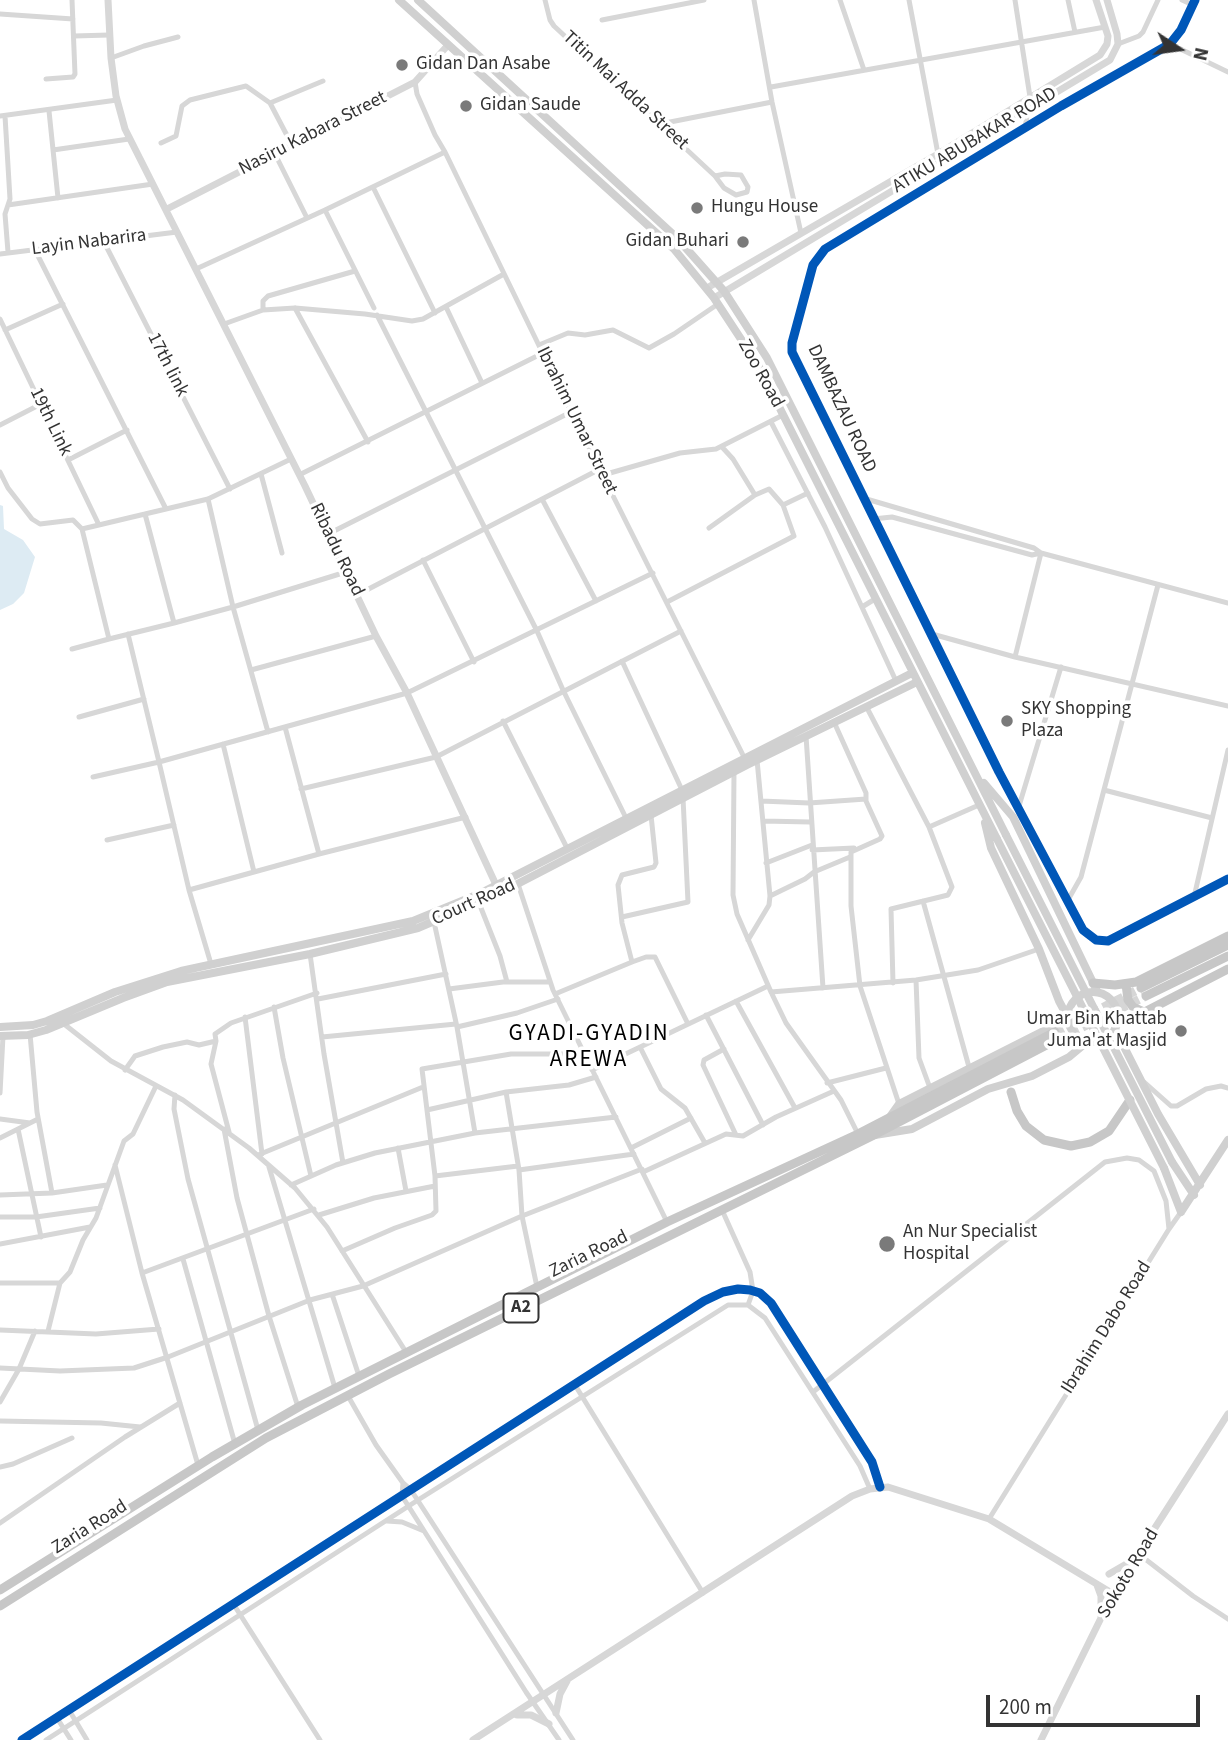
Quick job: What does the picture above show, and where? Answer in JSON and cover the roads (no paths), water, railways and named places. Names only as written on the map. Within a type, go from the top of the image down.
[{"type":"highway","points":[[1095,987],[1126,984],[1156,974],[1228,936]]},
{"type":"highway","points":[[1228,945],[1143,992],[1228,956]]},
{"type":"highway","points":[[1116,1026],[1228,969]]},
{"type":"highway","points":[[1126,984],[1128,1000],[1133,1007],[1144,1012]]},
{"type":"highway","name":"Zaria Road","points":[[0,1590],[258,1430],[335,1388],[667,1222],[858,1134],[1057,1036],[873,1136],[721,1209],[250,1448],[0,1606]]},
{"type":"highway","points":[[1012,1075],[1014,1061]]},
{"type":"highway","points":[[1011,1092],[1017,1111],[1026,1126],[1044,1140],[1071,1146],[1090,1142],[1110,1130],[1130,1100]]},
{"type":"main road","name":"Zoo Road","points":[[418,0],[667,229],[724,290],[767,358],[977,774],[1168,1165]]},
{"type":"main road","name":"Zoo Road","points":[[402,1],[674,249],[716,301],[758,365],[1130,1100],[1168,1165]]},
{"type":"main road","name":"Court Road","points":[[0,1027],[33,1025],[47,1021],[115,992],[171,973],[413,921],[518,884],[912,673]]},
{"type":"main road","name":"Court Road","points":[[1,1036],[30,1034],[64,1024],[122,998],[167,982],[310,954],[418,929],[479,903],[567,848],[626,818],[734,772],[746,762],[757,760],[917,682]]},
{"type":"main road","points":[[873,1136],[912,1129],[988,1089],[1044,1070],[1076,1053],[1087,1042],[1106,1039],[1116,1026],[1118,1012],[1114,1003],[1095,987],[1013,817],[977,774]]},
{"type":"main road","points":[[981,809],[991,848],[1039,949],[1072,1031],[1087,1042]]},
{"type":"main road","points":[[889,1118],[899,1104],[1067,1018],[1073,1000],[1095,987]]},
{"type":"main road","points":[[1116,1026],[1139,1078],[1200,1185]]},
{"type":"main road","name":"Ibrahim Dabo Road","points":[[1181,1212],[1228,1140]]},
{"type":"main road","points":[[1168,1165],[1194,1195]]},
{"type":"main road","points":[[1168,1165],[1181,1212]]},
{"type":"street","points":[[46,79],[74,75],[72,0]]},
{"type":"street","name":"Ribadu Road","points":[[108,0],[111,58],[117,100],[129,139],[167,209],[376,636],[407,693],[498,889]]},
{"type":"street","name":"Titin Mai Adda Street","points":[[545,0],[554,26],[715,176],[729,193],[742,195],[747,192],[748,187],[740,175],[715,176]]},
{"type":"street","points":[[602,20],[704,0]]},
{"type":"street","points":[[754,0],[772,102],[801,233]]},
{"type":"street","points":[[840,0],[864,71]]},
{"type":"street","points":[[909,0],[938,154]]},
{"type":"street","points":[[1015,0],[1030,97],[1025,128]]},
{"type":"street","points":[[1068,0],[1075,32]]},
{"type":"street","points":[[707,288],[938,154],[1100,55],[1107,44],[1105,27],[1096,0]]},
{"type":"street","points":[[1107,0],[1115,23],[1118,44],[1143,32],[1158,0]]},
{"type":"street","points":[[1182,0],[1194,2]]},
{"type":"street","name":"DAMBAZAU ROAD","points":[[1194,2],[1181,30],[1170,44],[825,249],[813,265],[792,343],[795,360],[873,519],[994,762],[1083,930],[1096,940],[1108,941],[1194,897]]},
{"type":"street","points":[[0,14],[73,19]]},
{"type":"street","points":[[771,87],[1105,27]]},
{"type":"street","points":[[74,36],[109,35]]},
{"type":"street","points":[[111,58],[178,37]]},
{"type":"street","name":"ATIKU ABUBAKAR ROAD","points":[[716,301],[724,290],[1110,60],[1118,44]]},
{"type":"street","points":[[1170,44],[1228,72]]},
{"type":"street","name":"Nasiru Kabara Street","points":[[167,209],[415,82],[448,45]]},
{"type":"street","points":[[270,103],[323,81]]},
{"type":"street","name":"Ibrahim Umar Street","points":[[415,82],[430,125],[446,152],[571,412],[746,762]]},
{"type":"street","points":[[162,143],[176,136],[182,106],[190,100],[246,86],[270,103],[292,145]]},
{"type":"street","points":[[8,253],[5,214],[10,199],[2,116],[117,100]]},
{"type":"street","points":[[660,124],[772,102]]},
{"type":"street","points":[[48,111],[58,198]]},
{"type":"street","points":[[53,150],[129,139]]},
{"type":"street","points":[[196,269],[446,152]]},
{"type":"street","points":[[275,154],[307,218]]},
{"type":"street","points":[[0,163],[8,163]]},
{"type":"street","points":[[8,205],[153,184]]},
{"type":"street","points":[[373,187],[435,313]]},
{"type":"street","points":[[863,209],[869,223]]},
{"type":"street","points":[[325,210],[374,308]]},
{"type":"street","name":"Layin Nabarira","points":[[0,254],[177,232]]},
{"type":"street","name":"17th link","points":[[104,242],[230,489]]},
{"type":"street","points":[[35,250],[166,509]]},
{"type":"street","points":[[263,310],[263,301],[268,296],[355,271]]},
{"type":"street","points":[[224,324],[263,310],[296,308],[412,321],[435,313],[504,274]]},
{"type":"street","points":[[539,345],[568,333],[585,335],[613,330],[651,348],[716,301]]},
{"type":"street","points":[[5,330],[62,304]]},
{"type":"street","points":[[446,307],[482,383]]},
{"type":"street","points":[[296,308],[368,442]]},
{"type":"street","points":[[377,315],[537,631],[626,818]]},
{"type":"street","name":"19th Link","points":[[0,319],[99,525]]},
{"type":"street","points":[[299,475],[543,353]]},
{"type":"street","points":[[0,425],[41,404]]},
{"type":"street","points":[[328,534],[571,412]]},
{"type":"street","points":[[357,594],[542,499],[601,472],[680,453],[722,447],[783,415]]},
{"type":"street","points":[[771,422],[825,527],[896,681]]},
{"type":"street","points":[[68,460],[127,430]]},
{"type":"street","points":[[722,447],[755,495]]},
{"type":"street","points":[[82,528],[208,499],[290,459]]},
{"type":"street","points":[[0,472],[8,488],[36,523],[73,520],[82,528],[109,639]]},
{"type":"street","points":[[261,474],[282,553]]},
{"type":"street","points":[[667,602],[792,538],[794,534],[783,505],[772,491],[755,495],[709,528]]},
{"type":"street","points":[[783,505],[808,494]]},
{"type":"street","points":[[863,498],[1034,548],[1041,553],[1228,603]]},
{"type":"street","points":[[208,499],[233,607],[268,732]]},
{"type":"street","points":[[542,499],[596,601]]},
{"type":"street","points":[[145,514],[174,623]]},
{"type":"street","points":[[873,519],[892,517],[1032,555],[1041,553]]},
{"type":"street","points":[[825,527],[836,521]]},
{"type":"street","points":[[1016,657],[1041,553]]},
{"type":"street","points":[[423,560],[474,662]]},
{"type":"street","points":[[72,649],[233,607],[346,572]]},
{"type":"street","points":[[93,777],[159,762],[407,693],[653,573]]},
{"type":"street","points":[[1068,900],[1079,884],[1158,585]]},
{"type":"street","points":[[862,607],[875,599]]},
{"type":"street","points":[[302,789],[436,757],[681,631]]},
{"type":"street","points":[[128,634],[189,891],[211,964]]},
{"type":"street","points":[[932,634],[1016,657],[1228,706]]},
{"type":"street","points":[[251,670],[376,636]]},
{"type":"street","points":[[622,661],[683,794],[688,902],[622,917]]},
{"type":"street","points":[[1019,806],[1061,667]]},
{"type":"street","points":[[79,717],[144,699]]},
{"type":"street","points":[[866,706],[929,827],[952,887],[948,895],[891,909],[893,984]]},
{"type":"street","points":[[503,721],[567,848]]},
{"type":"street","points":[[834,722],[866,793],[881,837],[851,852],[854,946],[860,986],[899,1104]]},
{"type":"street","points":[[285,727],[319,854]]},
{"type":"street","points":[[806,736],[808,803],[822,988]]},
{"type":"street","points":[[223,744],[254,872]]},
{"type":"street","points":[[1194,897],[1228,750]]},
{"type":"street","points":[[748,940],[768,905],[770,896],[757,760]]},
{"type":"street","points":[[734,772],[733,895],[737,914],[786,1023],[834,1091],[858,1134]]},
{"type":"street","points":[[1104,790],[1212,818]]},
{"type":"street","points":[[761,801],[808,803],[866,799]]},
{"type":"street","points":[[929,827],[981,809]]},
{"type":"street","points":[[632,962],[618,885],[620,876],[654,867],[656,863],[651,815]]},
{"type":"street","points":[[189,891],[319,854],[466,817]]},
{"type":"street","points":[[763,821],[810,822]]},
{"type":"street","points":[[107,840],[174,825]]},
{"type":"street","points":[[766,863],[812,848],[859,848]]},
{"type":"street","points":[[770,896],[814,872],[850,857]]},
{"type":"street","points":[[1194,897],[1228,879]]},
{"type":"street","points":[[518,884],[556,997],[667,1222]]},
{"type":"street","points":[[923,901],[969,1067]]},
{"type":"street","points":[[479,903],[507,982]]},
{"type":"street","points":[[434,922],[457,1026],[475,1133]]},
{"type":"street","points":[[593,1070],[736,1001],[769,989],[893,984],[978,970],[1039,949]]},
{"type":"street","points":[[310,954],[343,1163]]},
{"type":"street","points":[[322,1037],[457,1026],[517,1013],[632,962],[652,957],[658,959],[688,1024]]},
{"type":"street","points":[[230,1134],[211,1064],[215,1034],[231,1023],[274,1007],[317,996],[446,974]]},
{"type":"street","points":[[916,980],[919,1058],[930,1087]]},
{"type":"street","points":[[449,989],[507,982],[550,982]]},
{"type":"street","points":[[736,1001],[795,1108]]},
{"type":"street","points":[[274,1007],[311,1176]]},
{"type":"street","points":[[706,1016],[763,1125]]},
{"type":"street","points":[[245,1017],[260,1155]]},
{"type":"street","points":[[64,1024],[125,1070],[175,1095],[260,1155],[319,1215],[406,1353]]},
{"type":"street","points":[[30,1034],[38,1119],[52,1193]]},
{"type":"street","points":[[0,1093],[1,1036]]},
{"type":"street","points":[[125,1070],[134,1057],[163,1047],[187,1042],[199,1045],[216,1041]]},
{"type":"street","points":[[640,1047],[661,1089],[685,1108],[705,1143]]},
{"type":"street","points":[[724,1049],[704,1060],[703,1065],[736,1135]]},
{"type":"street","points":[[342,1251],[435,1213],[435,1176],[422,1069],[511,1054],[584,1054]]},
{"type":"street","points":[[827,1083],[886,1068]]},
{"type":"street","points":[[427,1110],[469,1099],[569,1085],[596,1077]]},
{"type":"street","points":[[1139,1078],[1171,1106],[1177,1106],[1206,1089],[1221,1086],[1228,1088]]},
{"type":"street","points":[[48,1331],[60,1283],[70,1272],[100,1208],[124,1141],[133,1135],[156,1086]]},
{"type":"street","points":[[260,1155],[423,1087]]},
{"type":"street","points":[[0,1368],[123,1370],[168,1357],[310,1300],[363,1286],[522,1216],[642,1171],[726,1133],[743,1136],[834,1091]]},
{"type":"street","points":[[506,1092],[519,1168],[522,1216],[537,1287]]},
{"type":"street","points":[[175,1095],[174,1109],[188,1179],[258,1430]]},
{"type":"street","points":[[291,1185],[343,1163],[431,1141],[513,1128],[616,1117]]},
{"type":"street","points":[[435,1176],[519,1168],[632,1151],[691,1118]]},
{"type":"street","points":[[0,1119],[30,1123]]},
{"type":"street","points":[[0,1138],[38,1119]]},
{"type":"street","points":[[18,1129],[41,1237]]},
{"type":"street","points":[[223,1129],[269,1317],[298,1408]]},
{"type":"street","points":[[398,1149],[406,1191]]},
{"type":"street","points":[[813,1392],[1105,1162],[1127,1158],[1139,1160],[1154,1171],[1166,1201],[1169,1229]]},
{"type":"street","points":[[115,1165],[142,1273],[199,1466]]},
{"type":"street","points":[[270,1167],[335,1388]]},
{"type":"street","points":[[0,1195],[52,1193],[107,1185]]},
{"type":"street","points":[[319,1215],[374,1198],[435,1186]]},
{"type":"street","points":[[0,1217],[36,1217],[100,1208]]},
{"type":"street","points":[[142,1273],[314,1209]]},
{"type":"street","points":[[721,1209],[744,1255],[753,1291],[748,1305]]},
{"type":"street","name":"Ibrahim Dabo Road","points":[[989,1519],[1181,1212]]},
{"type":"street","points":[[0,1244],[90,1227]]},
{"type":"street","points":[[183,1259],[235,1444]]},
{"type":"street","points":[[0,1283],[60,1283]]},
{"type":"street","points":[[22,1740],[704,1301],[738,1289],[753,1291],[771,1303],[872,1462],[880,1487]]},
{"type":"street","points":[[332,1294],[359,1376]]},
{"type":"street","points":[[46,1740],[418,1500],[728,1305],[748,1305],[765,1318],[860,1466],[870,1489]]},
{"type":"street","points":[[0,1330],[96,1334],[159,1329]]},
{"type":"street","points":[[0,1402],[19,1369],[35,1331]]},
{"type":"street","points":[[575,1385],[703,1593]]},
{"type":"street","points":[[348,1396],[376,1445],[418,1500],[573,1740]]},
{"type":"street","points":[[0,1522],[180,1403]]},
{"type":"street","name":"Sokoto Road","points":[[1041,1740],[1101,1618],[1228,1414]]},
{"type":"street","points":[[0,1421],[102,1423],[141,1427]]},
{"type":"street","points":[[0,1467],[72,1438]]},
{"type":"street","points":[[403,1483],[402,1496],[559,1740]]},
{"type":"street","points":[[473,1740],[852,1496],[870,1489],[888,1487],[989,1519],[1115,1595]]},
{"type":"street","points":[[387,1521],[402,1522],[425,1531]]},
{"type":"street","points":[[1109,1574],[1137,1557],[1228,1619]]},
{"type":"street","points":[[1097,1584],[1101,1618]]},
{"type":"street","points":[[234,1605],[320,1740]]},
{"type":"street","points":[[556,1713],[560,1694],[569,1679]]},
{"type":"street","points":[[69,1710],[87,1740]]},
{"type":"street","points":[[509,1717],[525,1714],[549,1724]]},
{"type":"street","points":[[57,1717],[71,1740]]},
{"type":"tunnel","points":[[1055,1032],[1141,988]]},
{"type":"tunnel","points":[[1058,1039],[1146,996]]},
{"type":"place","name":"Gidan Dan Asabe","points":[[402,65]]},
{"type":"place","name":"Gidan Saude","points":[[466,106]]},
{"type":"place","name":"Hungu House","points":[[697,208]]},
{"type":"place","name":"Gidan Buhari","points":[[743,242]]},
{"type":"place","name":"SKY Shopping Plaza","points":[[1007,721]]},
{"type":"place","name":"Umar Bin Khattab Juma'at Masjid","points":[[1181,1031]]},
{"type":"place","name":"An Nur Specialist Hospital","points":[[887,1244]]},
{"type":"district","name":"GYADI-GYADIN AREWA","points":[[589,1048]]}]
